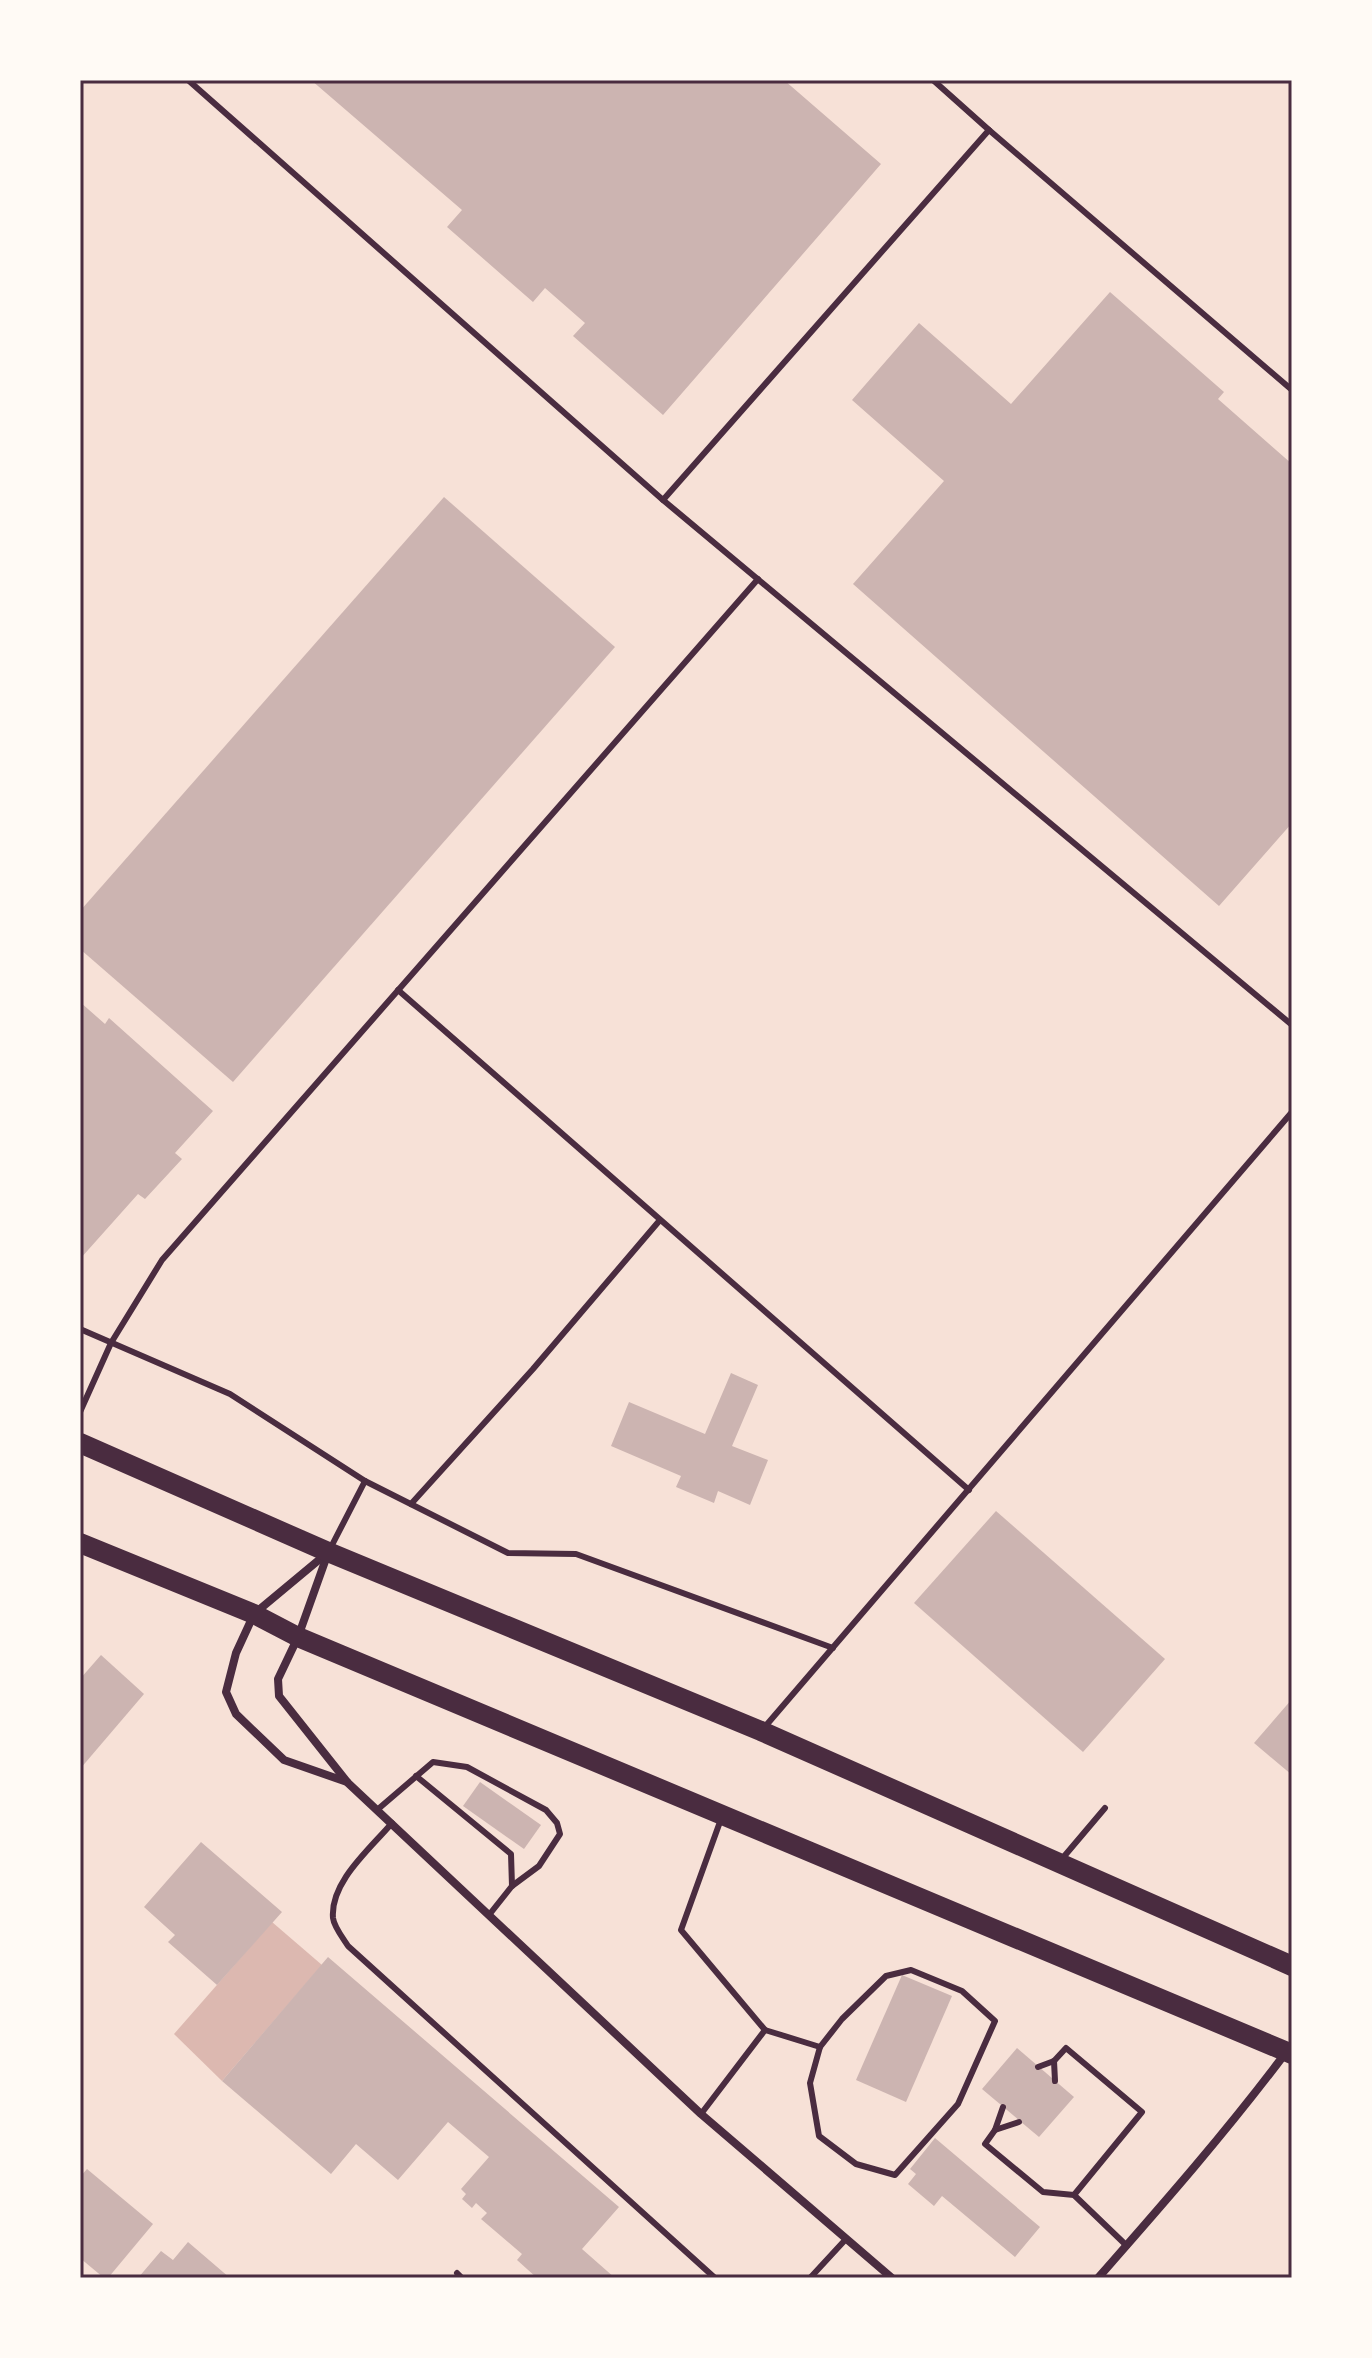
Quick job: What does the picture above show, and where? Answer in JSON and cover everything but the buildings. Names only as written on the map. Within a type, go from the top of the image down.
[{"type":"main road","points":[[80,1443],[328,1552],[761,1731],[1292,1966]]},
{"type":"main road","points":[[80,1543],[254,1614],[298,1637],[722,1816],[1290,2050]]},
{"type":"street","points":[[328,1552],[254,1614],[236,1653],[226,1692],[236,1714],[284,1760],[348,1783]]},
{"type":"street","points":[[328,1552],[298,1637],[278,1679],[279,1696],[348,1783],[701,2114],[892,2278]]},
{"type":"street","points":[[1098,2278],[1290,2050]]},
{"type":"lane","points":[[188,80],[663,500],[1292,1025]]},
{"type":"lane","points":[[933,80],[1292,390]]},
{"type":"lane","points":[[663,500],[989,130]]},
{"type":"lane","points":[[80,1412],[111,1343],[162,1260],[758,579]]},
{"type":"lane","points":[[398,990],[969,1490]]},
{"type":"lane","points":[[761,1731],[1292,1112]]},
{"type":"lane","points":[[411,1504],[533,1369],[660,1220]]},
{"type":"lane","points":[[80,1329],[230,1394],[365,1481],[508,1553],[576,1554],[833,1648]]},
{"type":"lane","points":[[328,1552],[365,1481]]},
{"type":"lane","points":[[377,1810],[433,1762],[467,1767],[546,1810],[557,1823],[560,1834],[539,1866],[512,1886],[489,1915]]},
{"type":"lane","points":[[416,1776],[511,1854],[512,1886]]},
{"type":"lane","points":[[1059,1863],[1105,1808]]},
{"type":"lane","points":[[722,1816],[681,1930],[765,2030],[820,2047]]},
{"type":"lane","points":[[392,1823],[347,1877],[335,1897],[333,1921],[348,1946],[715,2278]]},
{"type":"lane","points":[[911,1970],[962,1991],[995,2021],[958,2104],[895,2175],[856,2164],[819,2136],[810,2083],[820,2047],[842,2019],[886,1976],[911,1970]]},
{"type":"lane","points":[[701,2114],[765,2030]]},
{"type":"lane","points":[[1038,2067],[1054,2061],[1066,2048],[1142,2112],[1074,2195]]},
{"type":"lane","points":[[1054,2061],[1055,2081]]},
{"type":"lane","points":[[1003,2107],[995,2130],[985,2144],[1043,2192],[1074,2195],[1127,2246]]},
{"type":"lane","points":[[995,2130],[1019,2122]]},
{"type":"lane","points":[[810,2278],[846,2239]]},
{"type":"shaded area","points":[[272,1922],[322,1965],[222,2081],[174,2034]]}]
